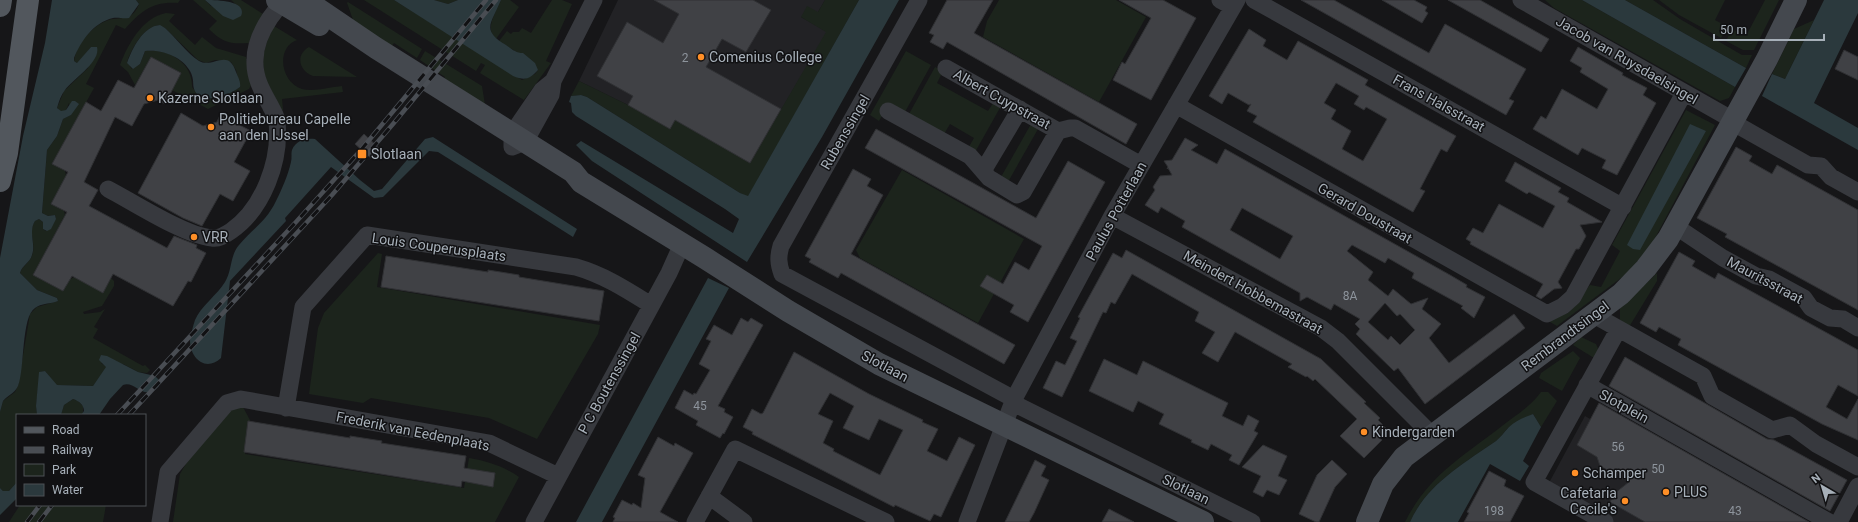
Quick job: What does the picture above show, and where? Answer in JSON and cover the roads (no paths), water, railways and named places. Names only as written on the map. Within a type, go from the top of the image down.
[{"type":"main road","points":[[0,6],[1,0]]},
{"type":"main road","points":[[0,181],[7,153],[28,0]]},
{"type":"street","name":"Slotlaan","points":[[108,189],[184,229],[212,239],[221,238],[247,217],[262,195],[279,139],[277,119],[260,88],[255,75],[254,62],[255,53],[260,38],[281,0],[516,141],[573,172],[581,182],[788,311],[879,364],[1003,426],[1203,522]]},
{"type":"street","name":"Slotlaan","points":[[305,0],[516,141]]},
{"type":"street","points":[[516,141],[551,95],[553,81],[594,0]]},
{"type":"street","name":"Rubenssingel","points":[[780,266],[778,256],[781,246],[919,0]]},
{"type":"street","name":"Frans Halsstraat","points":[[1254,0],[1623,207]]},
{"type":"street","name":"Jacob van Ruysdaelsingel","points":[[1521,0],[1808,165],[1821,166],[1831,177],[1858,192]]},
{"type":"street","name":"Rembrandtsingel","points":[[1367,522],[1383,484],[1404,457],[1621,294],[1646,268],[1668,239],[1767,58],[1796,0]]},
{"type":"street","name":"Paulus Potterlaan","points":[[967,522],[1003,426],[1014,401],[1112,216],[1176,105],[1230,2]]},
{"type":"street","name":"Albert Cuypstraat","points":[[946,68],[1058,131],[1076,128],[1141,165]]},
{"type":"street","name":"Rembrandtsingel","points":[[1555,311],[1573,297],[1684,93]]},
{"type":"street","name":"Gerard Doustraat","points":[[1176,105],[1535,309],[1547,314],[1555,311]]},
{"type":"street","points":[[984,171],[1020,109]]},
{"type":"street","name":"Albert Cuypstraat","points":[[888,111],[970,156],[991,180],[1015,194],[1021,194],[1058,131]]},
{"type":"street","name":"Meindert Hobbemastraat","points":[[1112,216],[1321,328],[1338,341],[1432,436]]},
{"type":"street","name":"Mauritsstraat","points":[[1675,226],[1723,258],[1756,276],[1769,279],[1804,298],[1811,308],[1830,318],[1843,319],[1858,328]]},
{"type":"street","name":"Louis Couperusplaats","points":[[286,408],[303,307],[367,235],[576,267],[593,272],[608,279],[651,305]]},
{"type":"street","name":"P C Boutenssingel","points":[[534,522],[669,273],[682,244]]},
{"type":"street","name":"Slotlaan","points":[[780,266],[782,274],[1014,401],[1252,522]]},
{"type":"street","points":[[1594,315],[1618,330],[1703,376],[1712,396],[1772,430],[1790,425],[1816,444],[1858,467]]},
{"type":"street","name":"Rembrandtsingel","points":[[1587,385],[1618,330]]},
{"type":"street","name":"Slotplein","points":[[1605,522],[1534,482],[1587,385],[1829,522]]},
{"type":"street","name":"Frederik van Eedenplaats","points":[[160,522],[168,472],[227,403],[241,399],[489,443],[558,476]]},
{"type":"street","points":[[695,522],[735,449],[886,522]]},
{"type":"street","points":[[1839,522],[1858,486]]},
{"type":"street","points":[[709,496],[744,522]]},
{"type":"water","points":[[52,0],[136,0],[139,4],[129,18],[113,18],[106,20],[94,28],[84,39],[74,58],[74,61],[77,63],[91,47],[97,47],[95,58],[86,70],[65,90],[61,96],[57,108],[61,111],[66,110],[72,101],[79,104],[71,115],[63,119],[57,136],[47,150],[42,213],[48,216],[55,215],[56,219],[51,229],[47,231],[43,229],[43,222],[39,219],[35,221],[32,229],[32,255],[20,273],[37,290],[57,298],[58,301],[37,306],[31,313],[25,332],[22,368],[18,386],[15,391],[3,401],[0,412],[0,258],[23,136],[45,43]]},
{"type":"water","points":[[205,0],[223,1],[235,4],[240,7],[242,11],[241,16],[233,20],[223,16]]},
{"type":"water","points":[[394,0],[434,0],[448,4],[458,0],[501,0],[490,26],[493,35],[514,50],[523,53],[535,63],[538,70],[530,77],[524,79],[513,76]]},
{"type":"water","points":[[859,0],[899,0],[822,137],[747,262],[592,161],[576,145],[581,141],[733,233],[739,219],[576,116],[572,112],[571,103],[569,102],[571,96],[581,95],[587,97],[740,193],[748,196]]},
{"type":"water","points":[[1582,0],[1625,0],[1746,68],[1735,87]]},
{"type":"water","points":[[1824,0],[1858,0],[1858,13],[1814,103],[1858,128],[1858,150],[1762,96],[1772,74],[1785,79]]},
{"type":"water","points":[[160,25],[199,61],[210,63],[220,60],[229,61],[233,65],[238,76],[240,87],[222,96],[202,99],[195,91],[192,75],[182,61],[164,52],[145,51],[140,64],[133,69],[127,63],[135,45],[148,29]]},
{"type":"water","points":[[1690,124],[1706,131],[1640,250],[1633,249],[1627,245]]},
{"type":"water","points":[[433,137],[577,229],[573,237],[438,152],[429,151],[383,197],[374,198],[331,167],[285,218],[286,221],[230,281],[221,358],[210,364],[196,358],[191,347],[190,340],[197,315],[225,282],[236,249],[272,208],[287,177],[291,162],[292,150],[296,144],[305,139],[315,139],[374,191],[382,189],[425,139]]},
{"type":"water","points":[[708,278],[729,288],[602,522],[576,522]]},
{"type":"water","points":[[101,355],[107,356],[138,372],[155,376],[159,380],[159,386],[153,391],[144,392],[132,385],[123,385],[110,399],[100,414],[82,414],[84,411],[82,405],[73,399],[64,405],[61,414],[37,414],[36,406],[39,372],[45,371],[57,385],[93,386],[106,367],[99,360]]},
{"type":"water","points":[[1533,414],[1541,427],[1523,461],[1529,466],[1520,481],[1490,464],[1458,522],[1410,522],[1426,497],[1447,476],[1496,441],[1514,423]]},
{"type":"water","points":[[16,483],[16,499],[0,515],[0,488],[3,491],[9,491]]},
{"type":"railway","points":[[118,414],[360,151],[486,0]]},
{"type":"railway","points":[[130,414],[332,195],[496,0]]},
{"type":"railway","points":[[27,522],[39,506]]},
{"type":"railway","points":[[39,522],[51,506]]},
{"type":"place","name":"Comenius College","points":[[701,57]]},
{"type":"place","name":"Kazerne Slotlaan","points":[[150,98]]},
{"type":"place","name":"Politiebureau Capelle aan den IJssel","points":[[211,127]]},
{"type":"place","name":"Slotlaan","points":[[362,154]]},
{"type":"place","name":"VRR","points":[[194,237]]},
{"type":"place","name":"Kindergarden","points":[[1364,432]]},
{"type":"place","name":"Schamper","points":[[1575,473]]},
{"type":"place","name":"PLUS","points":[[1666,492]]},
{"type":"place","name":"Cafetaria Cecile's","points":[[1625,501]]}]
